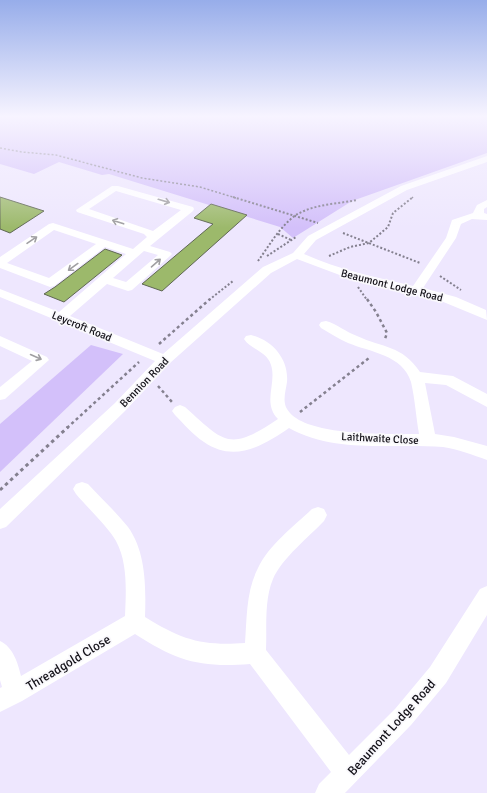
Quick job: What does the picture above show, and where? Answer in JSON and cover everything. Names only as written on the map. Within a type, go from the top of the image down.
[{"type":"street","points":[[297,255],[312,238],[404,188],[487,159]]},
{"type":"street","points":[[60,318],[153,237],[189,209],[115,188],[81,210],[148,232],[153,237]]},
{"type":"street","points":[[483,216],[478,211],[487,203]]},
{"type":"street","points":[[416,290],[452,238],[456,222],[464,217],[483,216]]},
{"type":"street","points":[[0,263],[53,226],[104,244],[166,254],[128,287],[104,279]]},
{"type":"street","points":[[0,263],[50,283],[104,244]]},
{"type":"street","name":"Beaumont Lodge Road","points":[[297,255],[348,274],[416,290],[455,302],[487,316]]},
{"type":"street","name":"Bennion Road","points":[[0,521],[120,406],[165,360],[267,270],[297,255]]},
{"type":"street","name":"Leycroft Road","points":[[0,293],[165,360]]},
{"type":"street","points":[[326,325],[355,341],[379,348],[410,366],[417,377],[448,380],[487,401]]},
{"type":"street","points":[[180,411],[211,440],[222,445],[233,446],[246,445],[258,440],[288,420],[277,406],[277,392],[281,373],[280,363],[274,354],[264,346],[251,339]]},
{"type":"street","points":[[0,341],[42,360],[0,395]]},
{"type":"street","name":"Laithwaite Close","points":[[417,377],[428,440]]},
{"type":"street","name":"Laithwaite Close","points":[[288,420],[315,432],[341,437],[374,440],[428,440],[452,443],[487,453]]},
{"type":"street","points":[[82,490],[122,534],[127,546],[134,570],[136,593],[135,622],[158,637],[180,647],[205,654],[231,655],[255,652]]},
{"type":"street","points":[[318,515],[273,562],[266,573],[261,586],[255,652],[348,774]]},
{"type":"street","name":"Beaumont Lodge Road","points":[[328,793],[403,717],[438,675],[487,596]]},
{"type":"street","name":"Threadgold Close","points":[[7,697],[135,622]]},
{"type":"street","points":[[0,652],[8,666],[7,697]]},
{"type":"path","points":[[45,154],[56,155],[142,178],[200,187],[318,223]]},
{"type":"path","points":[[318,264],[329,256],[350,247],[369,243],[388,227],[393,213],[412,197],[418,194]]},
{"type":"path","points":[[297,237],[276,249],[255,264],[279,232],[296,216],[317,207],[361,199],[384,199]]},
{"type":"path","points":[[340,231],[422,264],[465,292]]},
{"type":"path","points":[[288,420],[360,366],[384,342],[387,333],[376,312],[348,274]]},
{"type":"path","points":[[0,490],[149,353],[211,298],[236,279]]},
{"type":"path","points":[[149,377],[180,411]]},
{"type":"shaded area","points":[[0,154],[484,154],[352,201],[293,238],[280,227],[109,174],[102,175],[59,162],[34,174],[0,164]]},
{"type":"shaded area","points":[[91,345],[123,354],[0,472],[0,424]]},
{"type":"building","points":[[0,197],[44,211],[10,233],[0,229]]},
{"type":"building","points":[[211,204],[247,215],[162,291],[142,284],[213,224],[194,218]]},
{"type":"building","points":[[105,249],[122,255],[64,302],[44,294],[55,287]]}]
